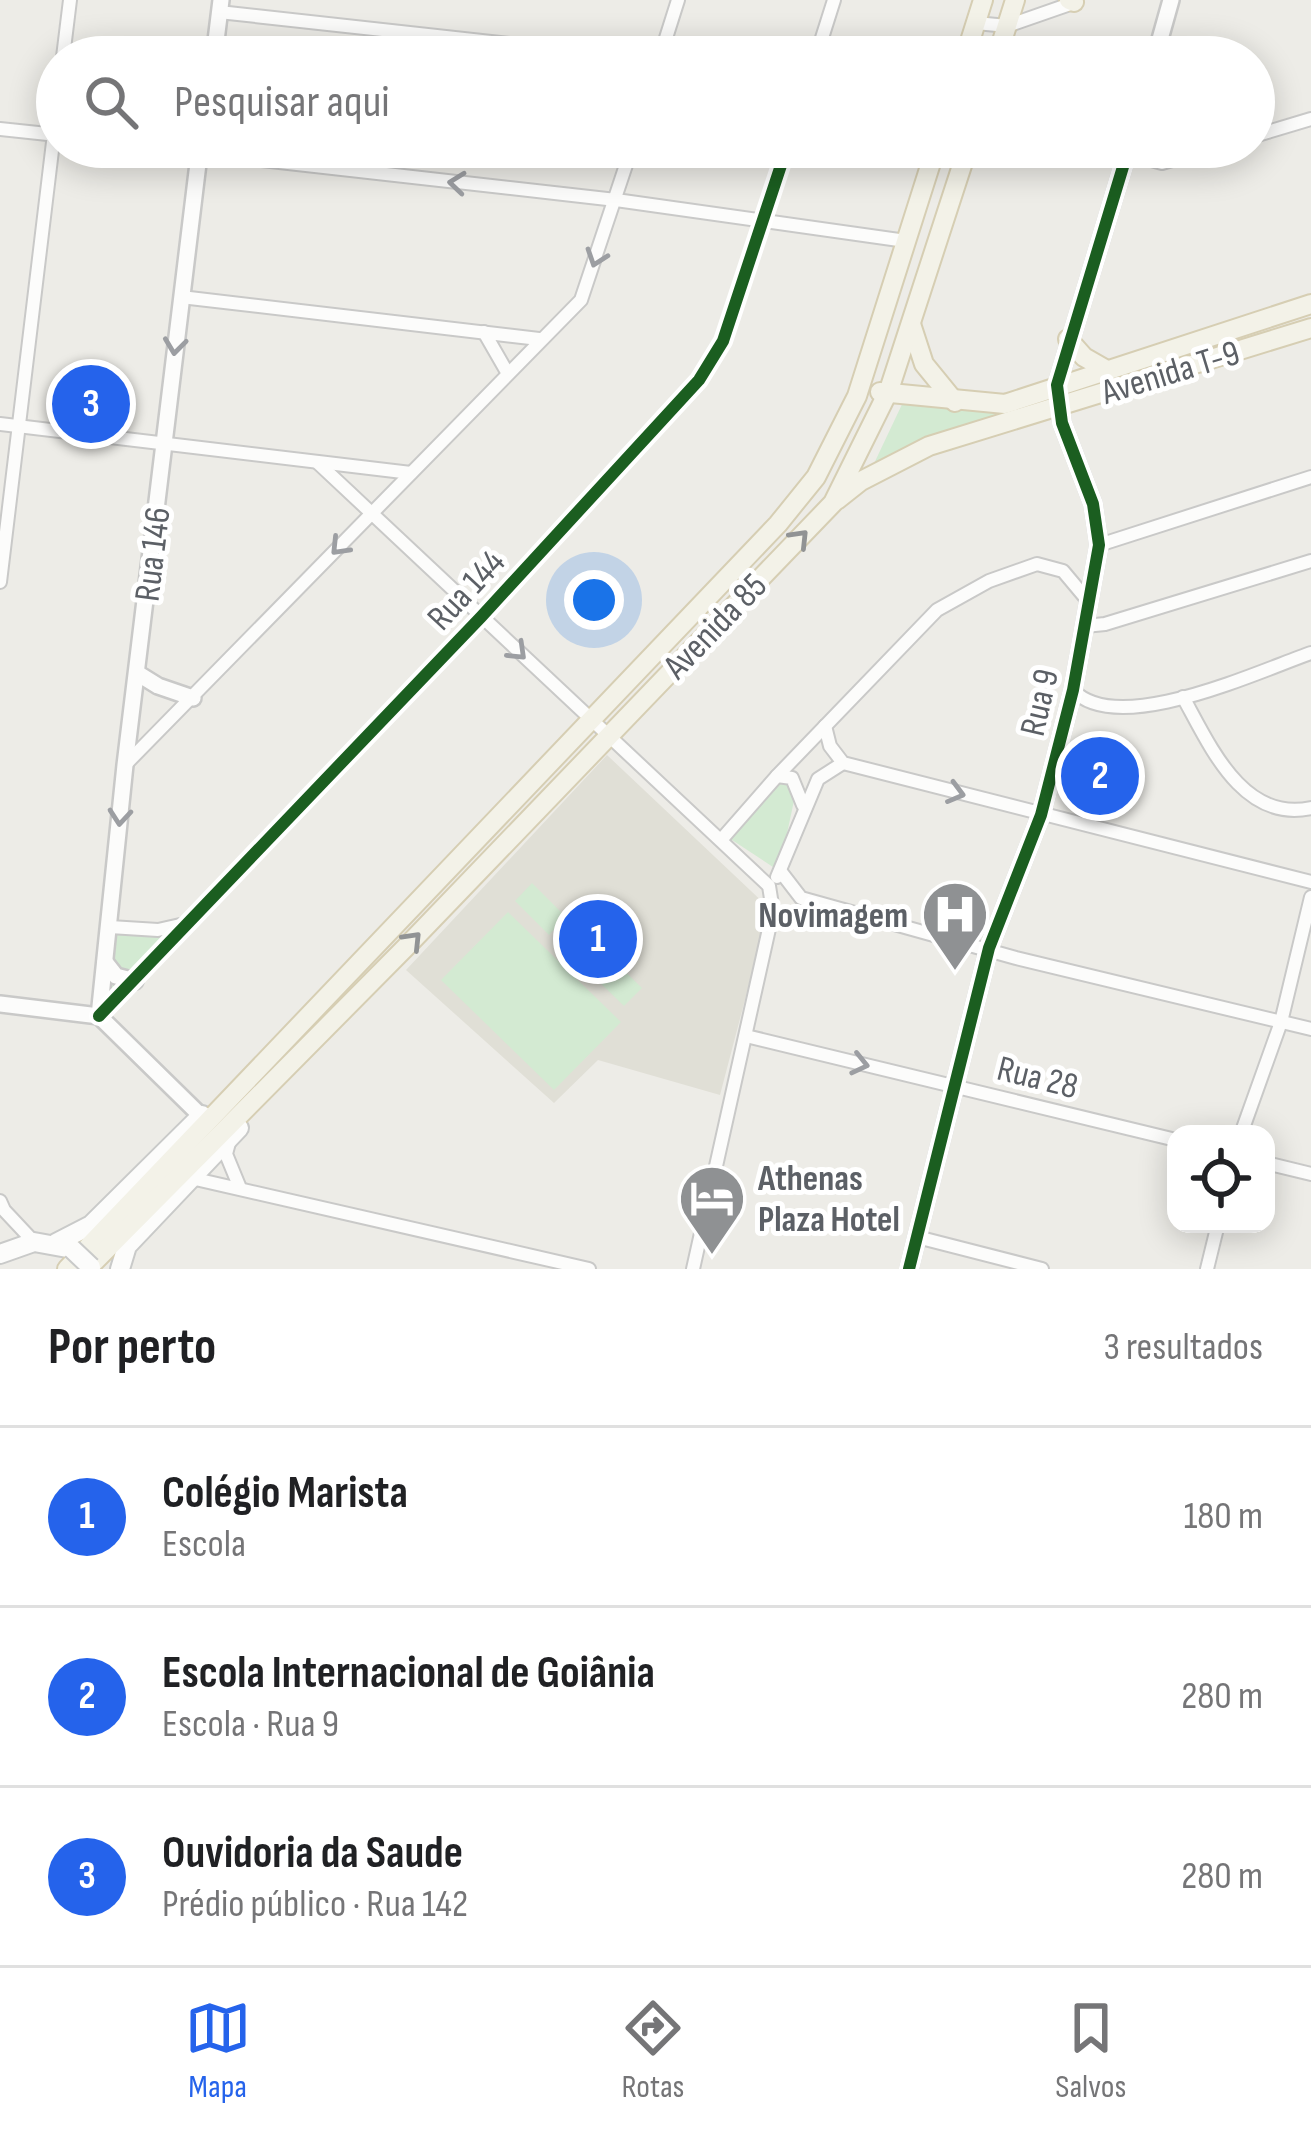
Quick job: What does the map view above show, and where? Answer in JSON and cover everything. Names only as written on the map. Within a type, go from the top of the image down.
[{"type":"main road","points":[[972,36],[983,0]]},
{"type":"main road","points":[[1004,36],[1015,0]]},
{"type":"main road","name":"Avenida 85","points":[[65,1254],[318,1004],[778,524],[816,477],[857,396],[929,168]]},
{"type":"main road","name":"Avenida 85","points":[[90,1268],[833,503],[889,390],[961,168]]},
{"type":"main road","name":"Avenida T-9","points":[[833,503],[861,481],[929,446],[1057,395],[1105,369],[1311,304]]},
{"type":"main road","points":[[910,323],[924,364],[955,401]]},
{"type":"main road","name":"Avenida T-9","points":[[857,396],[889,390],[1005,404],[1057,395],[1311,328]]},
{"type":"main road","points":[[1067,339],[1105,369]]},
{"type":"main road","name":"Avenida 85","points":[[65,1254],[289,1024],[318,1004]]},
{"type":"main road","name":"Avenida 85","points":[[119,1269],[127,1246],[320,1044],[331,1023]]},
{"type":"main road","points":[[0,1254],[34,1242],[90,1268]]},
{"type":"street","points":[[66,36],[70,0]]},
{"type":"street","points":[[667,36],[678,0]]},
{"type":"street","points":[[823,36],[835,0]]},
{"type":"street","points":[[1161,36],[1171,0]]},
{"type":"street","points":[[976,23],[1007,26],[1074,1]]},
{"type":"street","points":[[216,36],[220,6],[460,36]]},
{"type":"street","points":[[1275,130],[1311,119]]},
{"type":"street","points":[[0,128],[36,132]]},
{"type":"street","points":[[0,582],[52,168]]},
{"type":"street","name":"Rua 146","points":[[99,1016],[197,168]]},
{"type":"street","points":[[349,168],[764,219],[906,242]]},
{"type":"street","points":[[125,765],[581,300],[626,168]]},
{"type":"street","name":"Rua 144","points":[[99,1016],[481,617],[699,380],[724,341],[780,168]]},
{"type":"street","points":[[1057,395],[1067,339],[1122,168]]},
{"type":"street","points":[[181,297],[539,339]]},
{"type":"street","points":[[484,332],[507,372]]},
{"type":"street","name":"Rua 9","points":[[909,1269],[989,949],[1042,815],[1073,690],[1100,545],[1093,503],[1057,395]]},
{"type":"street","points":[[0,424],[411,473]]},
{"type":"street","points":[[316,462],[769,886],[773,910],[693,1269]]},
{"type":"street","points":[[1100,545],[1311,477]]},
{"type":"street","points":[[1085,626],[1106,624],[1311,561]]},
{"type":"street","points":[[722,840],[937,610],[988,581],[1036,565],[1050,565],[1074,581],[1089,602]]},
{"type":"street","points":[[1073,690],[1090,701],[1123,707],[1154,705],[1311,652]]},
{"type":"street","points":[[136,673],[172,693],[193,698]]},
{"type":"street","points":[[1184,697],[1223,768],[1250,795],[1270,807],[1294,812],[1311,808]]},
{"type":"street","points":[[825,726],[830,746],[843,763],[1311,882]]},
{"type":"street","points":[[762,878],[773,879],[781,872],[803,805],[818,778],[843,763]]},
{"type":"street","points":[[777,776],[792,778],[803,805]]},
{"type":"street","points":[[781,872],[801,898],[1311,1029]]},
{"type":"street","points":[[1244,1125],[1281,1022],[1311,897]]},
{"type":"street","points":[[773,910],[801,898]]},
{"type":"street","points":[[110,927],[158,930],[190,923]]},
{"type":"street","points":[[104,962],[116,976],[135,981]]},
{"type":"street","points":[[0,1004],[99,1016],[201,1117]]},
{"type":"street","name":"Rua 28","points":[[746,1036],[1167,1138]]},
{"type":"street","points":[[230,1136],[226,1154],[241,1188]]},
{"type":"street","points":[[1275,1165],[1311,1174]]},
{"type":"street","points":[[191,1178],[589,1269]]},
{"type":"street","points":[[0,1201],[34,1242]]},
{"type":"street","points":[[1207,1269],[1216,1233]]},
{"type":"street","points":[[917,1237],[1042,1269]]},
{"type":"shaded area","points":[[607,755],[769,908],[720,1095],[598,1060],[554,1103],[406,970]]},
{"type":"green space","points":[[905,398],[986,413],[1030,401],[1031,407],[870,472]]},
{"type":"green space","points":[[783,779],[791,781],[795,796],[779,871],[729,838]]},
{"type":"green space","points":[[532,883],[566,917],[549,935],[515,901]]},
{"type":"green space","points":[[508,912],[621,1022],[554,1090],[441,980]]},
{"type":"green space","points":[[190,923],[99,1016],[110,927]]},
{"type":"green space","points":[[608,955],[642,988],[624,1006],[590,973]]},
{"type":"cycle path","points":[[99,1016],[481,617],[699,380],[723,341],[780,168]]},
{"type":"cycle path","points":[[909,1269],[989,948],[1041,815],[1073,690],[1099,545],[1093,504],[1062,423],[1057,385],[1123,168]]},
{"type":"place","name":"Ouvidoria da Saude","points":[[91,404]]},
{"type":"place","name":"Escola Internacional de Goiânia","points":[[1100,776]]},
{"type":"place","name":"Colégio Marista","points":[[598,939]]},
{"type":"place","name":"Novimagem","points":[[955,973]]},
{"type":"place","name":"Athenas Plaza Hotel","points":[[712,1257]]}]
